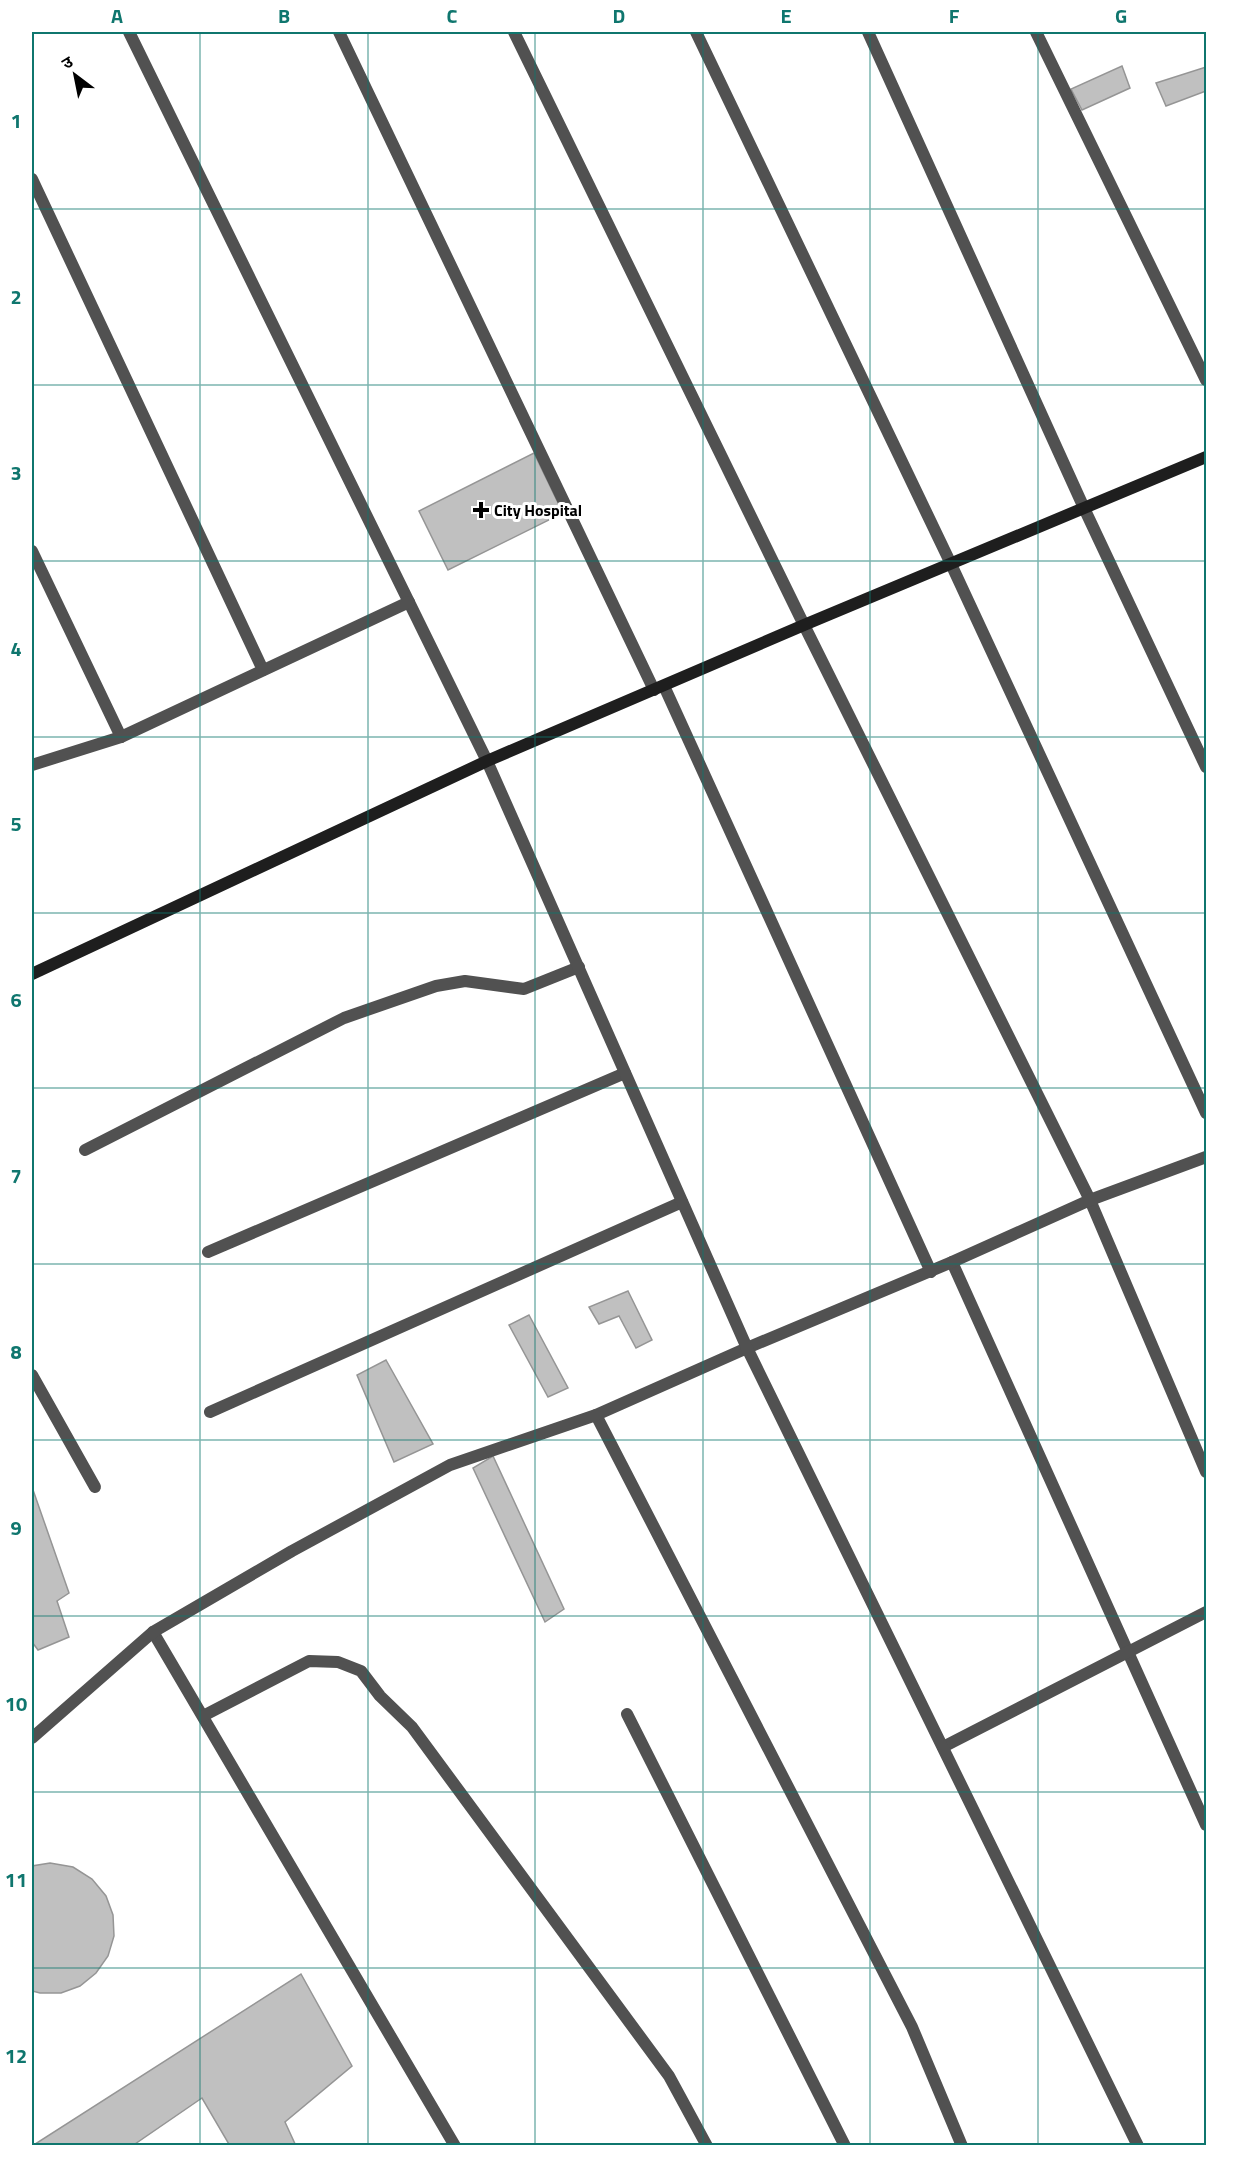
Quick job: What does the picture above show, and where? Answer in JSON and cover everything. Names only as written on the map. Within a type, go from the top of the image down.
[{"type":"main road","points":[[32,974],[487,761],[804,625],[1206,457]]},
{"type":"street","points":[[129,32],[487,761],[747,1348],[1138,2145]]},
{"type":"street","points":[[339,32],[659,688],[931,1272]]},
{"type":"street","points":[[514,32],[804,625],[1090,1200],[1206,1472]]},
{"type":"street","points":[[696,32],[951,564],[1206,1113]]},
{"type":"street","points":[[868,32],[1084,508],[1206,767]]},
{"type":"street","points":[[1036,32],[1206,380]]},
{"type":"street","points":[[32,179],[263,670]]},
{"type":"street","points":[[32,551],[121,737]]},
{"type":"street","points":[[32,765],[121,737],[409,602]]},
{"type":"street","points":[[85,1150],[344,1018],[436,986],[465,981],[524,989],[579,967]]},
{"type":"street","points":[[208,1252],[625,1073]]},
{"type":"street","points":[[32,1738],[153,1632],[292,1551],[450,1465],[596,1415],[747,1348],[931,1272],[1090,1200],[1206,1156]]},
{"type":"street","points":[[210,1412],[682,1202]]},
{"type":"street","points":[[952,1262],[1206,1825]]},
{"type":"street","points":[[32,1375],[96,1487]]},
{"type":"street","points":[[596,1415],[912,2027],[962,2145]]},
{"type":"street","points":[[943,1747],[1206,1612]]},
{"type":"street","points":[[153,1632],[455,2145]]},
{"type":"street","points":[[202,1716],[309,1661],[338,1662],[361,1671],[380,1696],[412,1727],[669,2076],[707,2145]]},
{"type":"street","points":[[627,1714],[845,2145]]},
{"type":"building","points":[[1122,66],[1130,88],[1082,110],[1071,89]]},
{"type":"building","points":[[1206,67],[1206,91],[1166,106],[1156,83]]},
{"type":"building","points":[[534,453],[563,513],[448,570],[419,511]]},
{"type":"building","points":[[628,1291],[652,1340],[636,1348],[619,1316],[599,1324],[589,1307]]},
{"type":"building","points":[[529,1315],[568,1388],[548,1397],[509,1325]]},
{"type":"building","points":[[386,1360],[433,1444],[394,1462],[357,1375]]},
{"type":"building","points":[[493,1456],[564,1609],[545,1622],[473,1468]]},
{"type":"building","points":[[32,1487],[69,1593],[57,1601],[69,1637],[38,1650],[32,1642]]},
{"type":"building","points":[[50,1863],[73,1867],[92,1879],[106,1896],[113,1915],[114,1936],[108,1956],[96,1973],[80,1986],[61,1993],[32,1991],[32,1866]]},
{"type":"building","points":[[301,1974],[352,2066],[285,2122],[296,2146],[230,2146],[202,2098],[132,2146],[32,2146]]},
{"type":"place","name":"City Hospital","points":[[481,510]]}]
